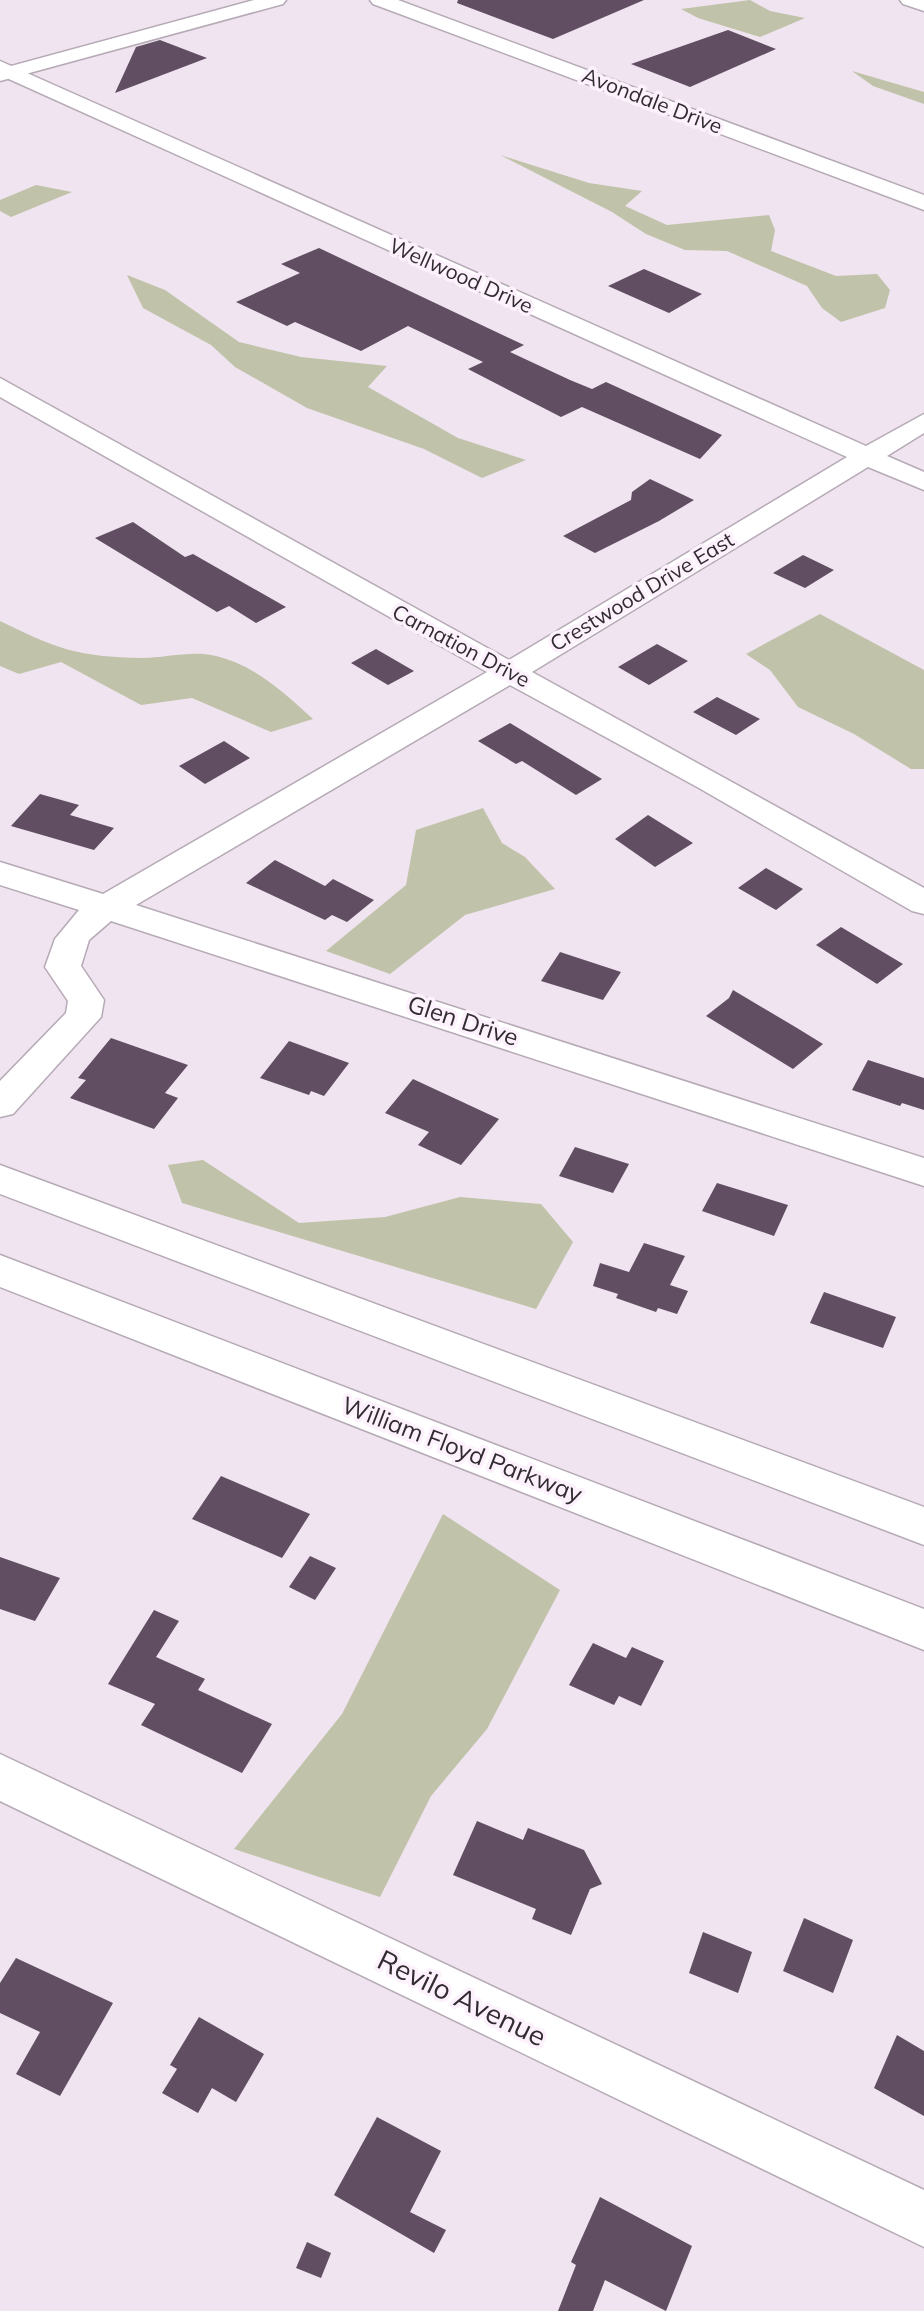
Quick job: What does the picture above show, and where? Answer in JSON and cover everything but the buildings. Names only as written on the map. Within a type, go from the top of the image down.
[{"type":"main road","points":[[4,71],[276,0]]},
{"type":"main road","name":"Avondale Drive","points":[[380,0],[924,203]]},
{"type":"main road","points":[[909,0],[924,5]]},
{"type":"main road","name":"Wellwood Drive","points":[[4,71],[924,482]]},
{"type":"main road","name":"Carnation Drive","points":[[0,386],[391,608],[710,780],[924,903]]},
{"type":"main road","name":"Crestwood Drive East","points":[[0,1104],[83,1017],[86,1000],[63,967],[67,947],[79,927],[105,908],[510,672],[924,422]]},
{"type":"main road","name":"Glen Drive","points":[[0,873],[401,1000],[924,1172]]},
{"type":"main road","points":[[0,1179],[924,1526]]},
{"type":"main road","name":"William Floyd Parkway","points":[[0,1270],[924,1630]]},
{"type":"main road","name":"Revilo Avenue","points":[[0,1777],[924,2219]]},
{"type":"green space","points":[[750,0],[770,11],[805,18],[760,37],[698,18],[681,9]]},
{"type":"green space","points":[[852,71],[924,92],[924,104],[873,86]]},
{"type":"green space","points":[[500,155],[589,183],[642,191],[625,206],[667,225],[769,215],[775,230],[771,251],[836,276],[877,274],[890,290],[885,308],[841,322],[822,308],[807,286],[727,251],[685,250],[646,234],[612,212]]},
{"type":"green space","points":[[36,185],[72,192],[11,217],[0,211],[0,200]]},
{"type":"green space","points":[[127,275],[165,290],[239,342],[301,357],[387,366],[368,387],[458,438],[526,460],[482,478],[424,449],[307,408],[235,367],[211,345],[143,308]]},
{"type":"green space","points":[[820,614],[924,670],[924,769],[911,769],[854,734],[798,707],[770,670],[746,654]]},
{"type":"green space","points":[[0,621],[53,645],[101,656],[142,658],[203,654],[226,659],[267,680],[313,719],[271,732],[192,698],[141,705],[61,662],[19,674],[0,666]]},
{"type":"green space","points":[[483,808],[502,843],[525,857],[555,889],[465,915],[390,974],[326,951],[406,885],[416,830]]},
{"type":"green space","points":[[203,1160],[299,1223],[385,1217],[460,1197],[541,1204],[573,1242],[536,1309],[182,1203],[168,1165]]},
{"type":"green space","points":[[443,1514],[560,1590],[487,1729],[431,1796],[380,1897],[234,1849],[342,1714]]}]
